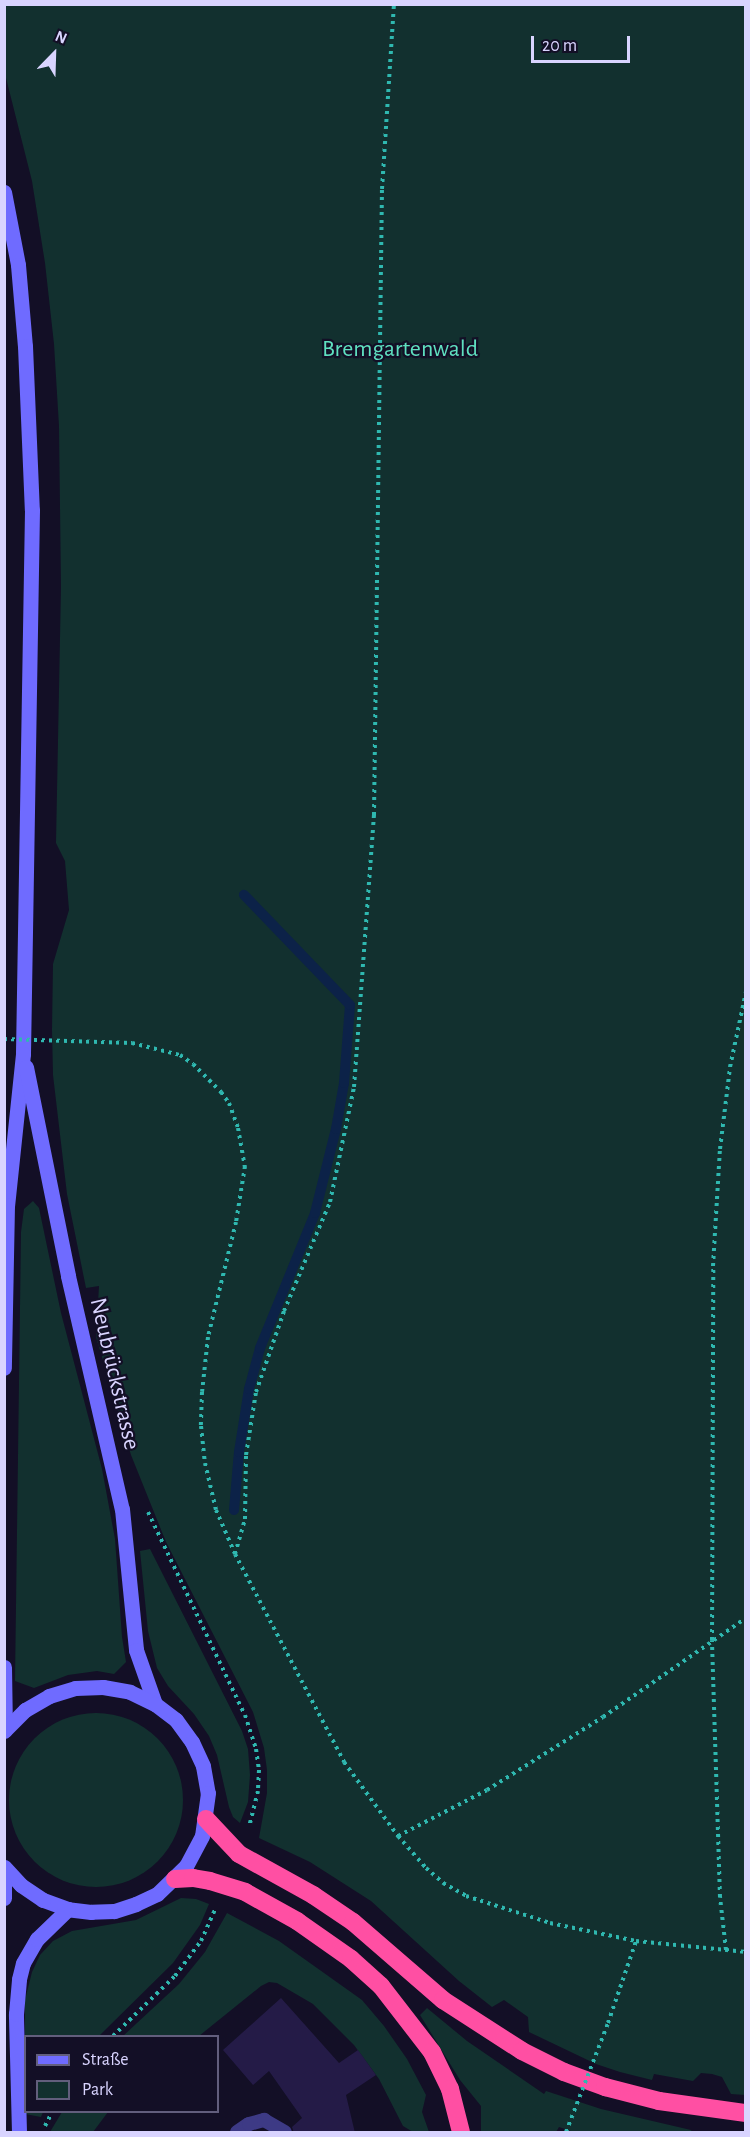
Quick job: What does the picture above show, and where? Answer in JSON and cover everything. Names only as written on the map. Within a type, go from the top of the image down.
[{"type":"highway","points":[[206,1819],[239,1854],[304,1890],[353,1922],[443,2000],[522,2051],[564,2072],[605,2087],[659,2101],[746,2113]]},
{"type":"highway","points":[[175,1879],[201,1879],[245,1892],[297,1921],[351,1959],[381,1986],[432,2052],[450,2089],[461,2133]]},
{"type":"main road","name":"Neubrückstrasse","points":[[4,192],[18,265],[26,346],[32,510],[23,1054],[7,1206],[4,1368]]},
{"type":"main road","name":"Neubrückstrasse","points":[[23,1054],[68,1276],[122,1509],[136,1650],[155,1704]]},
{"type":"main road","points":[[4,1667],[5,1731]]},
{"type":"main road","points":[[4,1867],[21,1885],[43,1900],[68,1909],[91,1912],[114,1911],[147,1899],[175,1879],[195,1852],[206,1819],[208,1793],[203,1766],[192,1742],[176,1720],[155,1704],[130,1692],[102,1687],[75,1688],[49,1696],[25,1710],[5,1731]]},
{"type":"main road","points":[[4,1884],[4,1898]]},
{"type":"main road","points":[[19,2133],[16,2014],[19,1979],[23,1963],[37,1939],[68,1909]]},
{"type":"lane","points":[[237,2133],[249,2124],[264,2120],[285,2133]]},
{"type":"path","points":[[235,1554],[245,1519],[246,1455],[256,1392],[277,1331],[330,1202],[354,1087],[374,816],[381,225],[394,4]]},
{"type":"path","points":[[726,1950],[720,1897],[712,1640],[714,1254],[720,1149],[730,1068],[746,992]]},
{"type":"path","points":[[4,1039],[132,1043],[172,1052],[193,1064],[229,1103],[238,1128],[245,1166],[236,1221],[208,1337],[201,1426],[205,1463],[216,1510],[235,1554],[344,1761],[398,1836],[426,1868],[466,1896],[550,1923],[636,1941],[746,1952]]},
{"type":"path","points":[[146,1508],[177,1578],[245,1715],[256,1749],[259,1770],[258,1791],[248,1831]]},
{"type":"path","points":[[398,1836],[487,1790],[603,1717],[746,1618]]},
{"type":"path","points":[[115,2035],[175,1976],[201,1941],[216,1910]]},
{"type":"path","points":[[566,2133],[636,1941]]},
{"type":"path","points":[[42,2133],[52,2113]]},
{"type":"green space","name":"Bremgartenwald","points":[[4,5],[745,5],[745,2095],[731,2094],[722,2077],[712,2074],[701,2073],[693,2081],[654,2074],[652,2080],[620,2072],[596,2064],[529,2032],[528,2017],[504,2000],[492,2007],[459,1981],[371,1901],[310,1862],[259,1838],[267,1793],[264,1748],[253,1712],[166,1542],[131,1455],[96,1337],[99,1286],[86,1288],[67,1194],[53,1075],[52,1030],[53,964],[69,910],[65,861],[56,843],[61,587],[59,426],[54,344],[45,263],[32,181],[5,74]]},
{"type":"green space","points":[[33,1201],[39,1208],[61,1313],[102,1469],[115,1539],[126,1662],[114,1674],[97,1671],[68,1675],[34,1688],[15,1681],[21,1232],[24,1209]]},
{"type":"green space","points":[[150,1549],[242,1731],[248,1749],[250,1775],[248,1802],[240,1823],[233,1817],[229,1807],[217,1755],[209,1736],[194,1714],[168,1686],[157,1668],[148,1631],[140,1551]]},
{"type":"green space","points":[[96,1713],[129,1720],[144,1728],[157,1739],[168,1752],[176,1767],[183,1800],[176,1833],[168,1848],[157,1861],[144,1872],[129,1880],[96,1887],[63,1880],[48,1872],[35,1861],[24,1848],[16,1833],[9,1800],[16,1767],[24,1752],[35,1739],[48,1728],[63,1720]]},
{"type":"green space","points":[[181,1898],[196,1899],[209,1904],[200,1925],[173,1963],[100,2035],[25,2035],[25,2000],[32,1972],[40,1955],[53,1941],[72,1931],[136,1920]]},
{"type":"green space","points":[[227,1913],[279,1941],[362,2000],[407,2059],[426,2095],[422,2112],[429,2132],[413,2132],[403,2126],[379,2079],[354,2045],[313,2004],[277,1983],[269,1982],[261,1986],[200,2035],[124,2035],[179,1984],[205,1952]]},
{"type":"green space","points":[[427,2008],[467,2041],[544,2094],[546,2091],[601,2109],[692,2132],[574,2132],[559,2127],[556,2132],[481,2132],[481,2106],[460,2080],[420,2015]]},
{"type":"green space","points":[[25,2113],[43,2113],[41,2117]]},
{"type":"green space","points":[[61,2113],[107,2113],[93,2132],[50,2132]]},
{"type":"building","points":[[281,1998],[339,2063],[358,2050],[376,2075],[346,2095],[355,2133],[294,2133],[292,2127],[302,2118],[269,2071],[253,2085],[223,2050]]},
{"type":"waterway","points":[[234,1510],[239,1452],[249,1389],[260,1348],[315,1213],[336,1129],[344,1083],[350,1005],[244,895]]}]
